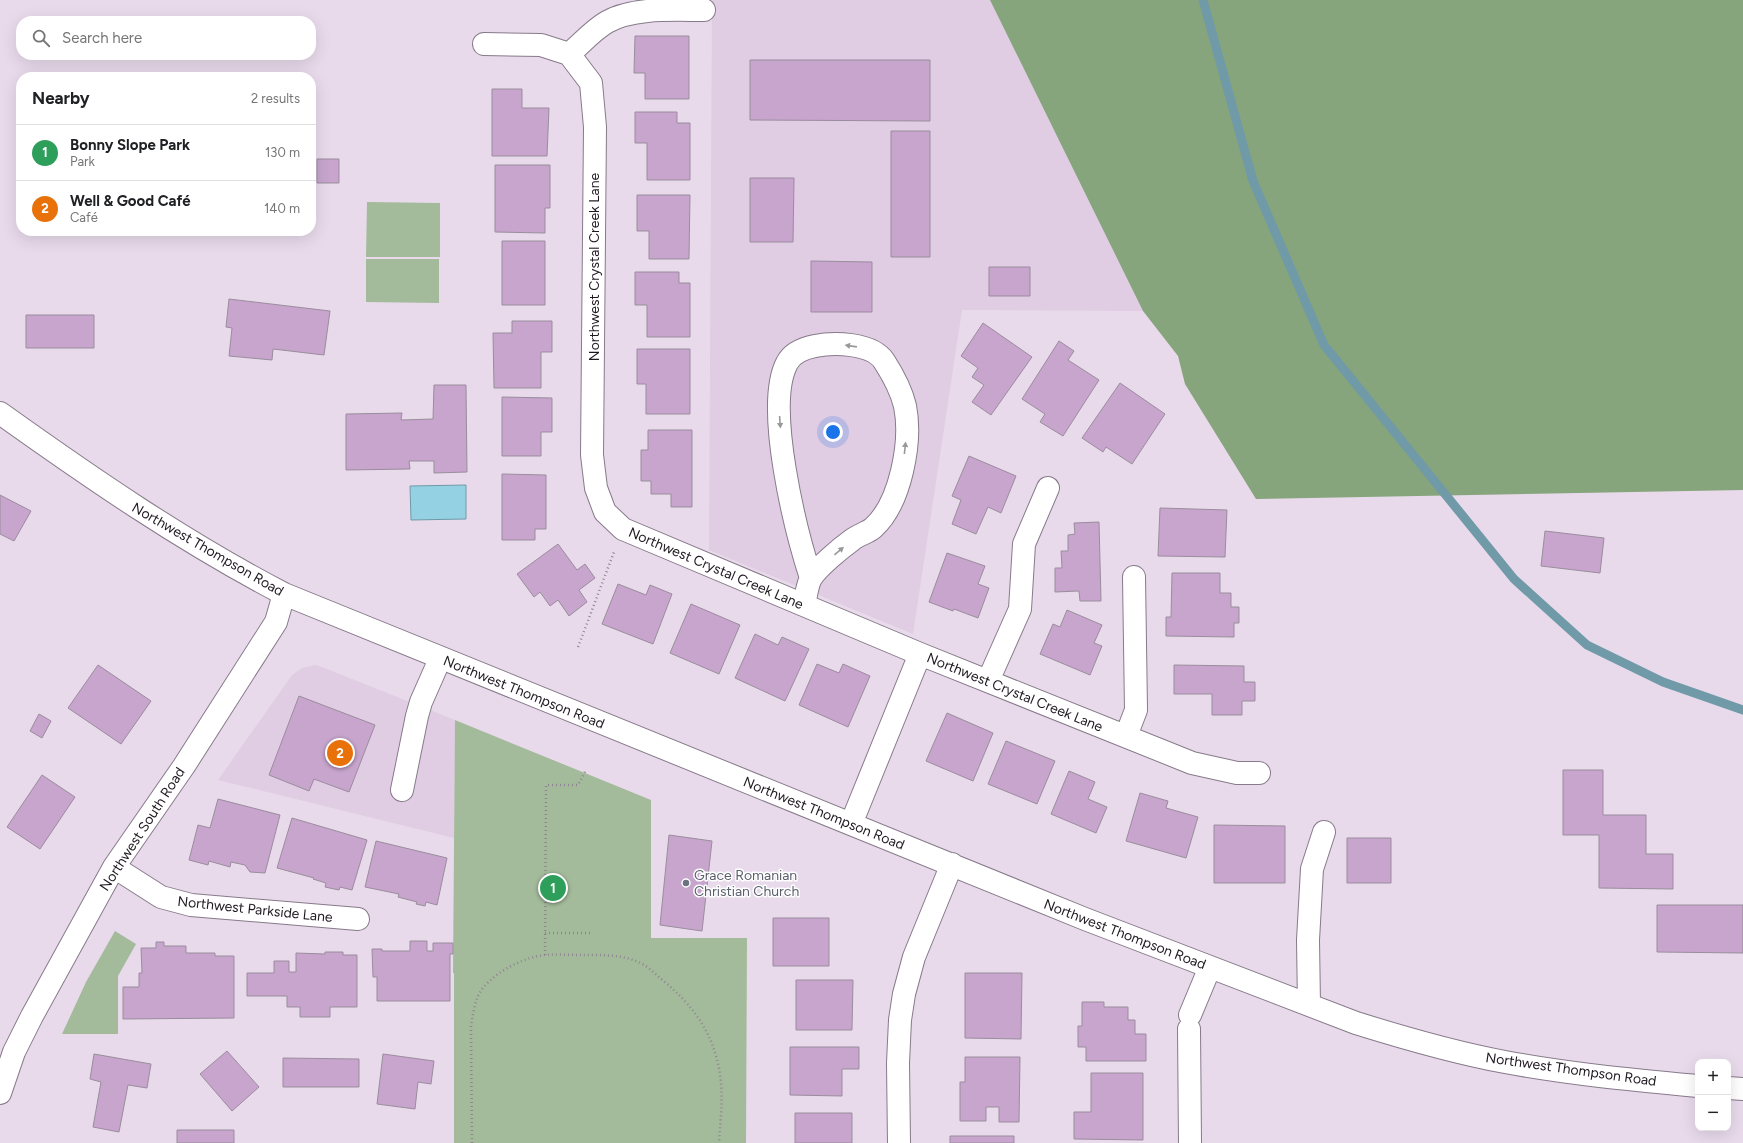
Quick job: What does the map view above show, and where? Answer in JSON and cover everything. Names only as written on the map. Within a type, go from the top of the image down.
[{"type":"street","points":[[484,44],[541,46],[569,54],[606,22],[620,16],[664,10],[704,10]]},
{"type":"street","name":"Northwest Crystal Creek Lane","points":[[569,54],[591,83],[595,127],[592,455],[596,488],[605,512],[623,529],[920,654],[1192,763],[1237,773],[1259,773]]},
{"type":"street","points":[[804,605],[811,578],[788,496],[779,407],[781,379],[787,362],[803,348],[822,344],[847,345],[867,348],[882,358],[895,377],[905,406],[906,433],[902,475],[894,498],[877,524],[873,528],[853,539],[811,578]]},
{"type":"street","name":"Northwest Thompson Road","points":[[0,413],[90,477],[169,528],[249,576],[284,594],[440,659],[952,864],[1085,919],[1356,1023],[1401,1037],[1505,1062],[1622,1079],[1695,1086]]},
{"type":"street","points":[[988,681],[1020,608],[1024,544],[1048,488]]},
{"type":"street","points":[[1126,736],[1136,710],[1134,577]]},
{"type":"street","name":"Northwest South Road","points":[[0,1093],[14,1052],[29,1022],[114,867],[184,766],[276,622],[284,594]]},
{"type":"street","points":[[851,824],[920,654]]},
{"type":"street","points":[[402,790],[421,702],[440,659]]},
{"type":"street","points":[[1309,1005],[1308,940],[1312,869],[1324,832]]},
{"type":"street","points":[[899,1143],[898,1063],[900,1020],[904,994],[914,957],[952,864]]},
{"type":"street","name":"Northwest Parkside Lane","points":[[114,867],[161,897],[177,903],[358,919]]},
{"type":"street","points":[[1190,1143],[1189,1022],[1210,967]]},
{"type":"street","points":[[1731,1088],[1743,1089]]},
{"type":"path","points":[[578,647],[623,529]]},
{"type":"path","points":[[545,955],[546,785],[578,785],[586,770]]},
{"type":"path","points":[[545,933],[590,933]]},
{"type":"path","points":[[472,1143],[471,1026],[474,1007],[480,992],[490,981],[505,969],[531,957],[545,955],[594,955],[624,957],[644,964],[682,997],[700,1018],[716,1054],[723,1087],[719,1143]]},
{"type":"shaded area","points":[[712,0],[990,0],[1143,311],[962,310],[913,634],[709,550]]},
{"type":"shaded area","points":[[315,665],[455,720],[454,838],[218,780],[292,675],[302,668]]},
{"type":"green space","points":[[990,0],[1743,0],[1743,490],[1256,499],[1185,384],[1178,356],[1143,311]]},
{"type":"green space","points":[[367,202],[440,203],[440,257],[366,257]]},
{"type":"green space","points":[[366,259],[439,259],[439,303],[366,302]]},
{"type":"green space","points":[[455,720],[651,800],[651,938],[747,938],[746,1143],[454,1143],[453,973]]},
{"type":"green space","points":[[115,931],[136,944],[118,976],[118,1034],[62,1034],[86,982]]},
{"type":"water","points":[[466,485],[466,519],[411,520],[410,486]]},
{"type":"building","points":[[635,36],[689,36],[689,99],[645,99],[645,73],[634,73]]},
{"type":"building","points":[[750,60],[930,60],[930,121],[750,120]]},
{"type":"building","points":[[492,89],[522,89],[522,108],[549,108],[547,156],[492,156]]},
{"type":"building","points":[[635,112],[677,112],[677,123],[690,123],[690,180],[647,180],[647,143],[635,143]]},
{"type":"building","points":[[891,131],[930,131],[930,257],[891,257]]},
{"type":"building","points":[[317,159],[339,159],[339,183],[317,183]]},
{"type":"building","points":[[495,165],[550,165],[550,208],[545,208],[545,233],[495,232]]},
{"type":"building","points":[[750,178],[794,178],[793,242],[750,242]]},
{"type":"building","points":[[637,195],[690,195],[689,259],[649,259],[649,231],[637,231]]},
{"type":"building","points":[[502,241],[545,241],[545,305],[502,305]]},
{"type":"building","points":[[811,261],[872,262],[872,312],[811,312]]},
{"type":"building","points":[[989,267],[1030,267],[1030,296],[989,296]]},
{"type":"building","points":[[635,272],[679,272],[679,283],[690,283],[690,337],[647,337],[647,305],[635,305]]},
{"type":"building","points":[[229,299],[330,311],[324,355],[273,349],[272,360],[229,356],[232,328],[226,327]]},
{"type":"building","points":[[26,315],[94,315],[94,348],[26,348]]},
{"type":"building","points":[[512,321],[552,321],[552,352],[541,352],[541,388],[494,388],[493,333],[512,333]]},
{"type":"building","points":[[983,323],[1032,357],[991,415],[972,402],[984,385],[972,377],[978,368],[961,356]]},
{"type":"building","points":[[1059,341],[1074,351],[1068,360],[1099,380],[1063,436],[1040,422],[1045,414],[1022,399]]},
{"type":"building","points":[[637,349],[690,349],[690,414],[646,414],[646,384],[637,384]]},
{"type":"building","points":[[1120,383],[1165,414],[1132,464],[1106,447],[1103,452],[1082,438]]},
{"type":"building","points":[[434,385],[466,385],[467,472],[434,473],[434,461],[409,461],[410,469],[346,470],[346,414],[402,413],[401,420],[433,419]]},
{"type":"building","points":[[502,397],[552,398],[552,432],[541,432],[541,456],[502,456]]},
{"type":"building","points":[[648,430],[692,430],[692,507],[671,507],[671,494],[651,494],[651,481],[641,481],[641,450],[648,450]]},
{"type":"building","points":[[969,456],[1016,476],[1001,513],[988,507],[976,534],[952,524],[961,500],[952,496]]},
{"type":"building","points":[[502,474],[546,475],[546,529],[535,529],[535,540],[502,540]]},
{"type":"building","points":[[0,495],[31,511],[14,541],[0,534]]},
{"type":"building","points":[[1160,508],[1227,510],[1225,557],[1158,556]]},
{"type":"building","points":[[1099,522],[1101,601],[1080,601],[1079,591],[1055,592],[1055,568],[1062,568],[1061,551],[1068,551],[1068,535],[1075,534],[1074,523]]},
{"type":"building","points":[[1545,531],[1604,538],[1600,573],[1541,566]]},
{"type":"building","points":[[558,544],[577,570],[585,564],[595,578],[579,590],[587,602],[569,616],[558,600],[550,606],[540,592],[534,597],[517,574]]},
{"type":"building","points":[[947,553],[985,566],[978,584],[989,588],[978,618],[929,602]]},
{"type":"building","points":[[1172,573],[1220,573],[1220,593],[1231,593],[1231,607],[1239,607],[1239,623],[1234,623],[1234,637],[1166,636],[1166,617],[1171,617]]},
{"type":"building","points":[[618,584],[646,595],[650,585],[672,594],[653,644],[602,624]]},
{"type":"building","points":[[691,604],[740,625],[719,674],[670,653]]},
{"type":"building","points":[[1067,610],[1102,625],[1094,643],[1102,646],[1090,675],[1040,654],[1053,624],[1060,627]]},
{"type":"building","points":[[755,634],[778,645],[782,637],[809,649],[785,701],[735,678]]},
{"type":"building","points":[[817,664],[839,673],[843,664],[870,676],[848,727],[799,705]]},
{"type":"building","points":[[98,665],[151,701],[121,744],[68,708]]},
{"type":"building","points":[[1174,665],[1244,666],[1244,682],[1255,682],[1255,701],[1242,701],[1242,715],[1212,715],[1212,694],[1174,694]]},
{"type":"building","points":[[299,696],[375,725],[349,792],[314,779],[309,791],[269,775]]},
{"type":"building","points":[[947,713],[993,733],[973,781],[926,761]]},
{"type":"building","points":[[39,714],[51,721],[42,738],[30,731]]},
{"type":"building","points":[[1006,741],[1055,761],[1037,804],[988,784]]},
{"type":"building","points":[[1563,770],[1603,770],[1603,815],[1646,815],[1646,854],[1673,854],[1673,889],[1599,888],[1599,835],[1563,835]]},
{"type":"building","points":[[1069,771],[1095,782],[1088,799],[1107,807],[1096,833],[1051,814]]},
{"type":"building","points":[[42,775],[75,797],[40,849],[7,827]]},
{"type":"building","points":[[1140,793],[1168,801],[1166,808],[1198,817],[1186,858],[1126,841]]},
{"type":"building","points":[[218,799],[280,815],[265,873],[250,872],[245,865],[231,862],[230,867],[209,861],[208,865],[189,860],[198,825],[210,828]]},
{"type":"building","points":[[292,818],[367,840],[352,890],[340,887],[339,890],[325,887],[326,883],[313,879],[314,878],[277,868]]},
{"type":"building","points":[[1214,825],[1285,826],[1285,883],[1214,883]]},
{"type":"building","name":"Grace Romanian Christian Church","points":[[669,835],[712,841],[702,931],[660,925]]},
{"type":"building","points":[[1347,838],[1391,838],[1391,883],[1347,883]]},
{"type":"building","points":[[376,841],[447,858],[437,905],[426,902],[425,906],[416,904],[417,902],[398,897],[399,894],[365,887]]},
{"type":"building","points":[[1657,905],[1743,905],[1743,953],[1657,952]]},
{"type":"building","points":[[773,918],[829,918],[829,966],[773,966]]},
{"type":"building","points":[[410,941],[427,941],[427,951],[433,951],[433,943],[453,943],[453,954],[450,954],[450,1001],[377,1001],[377,977],[373,977],[372,949],[382,949],[382,951],[410,951]]},
{"type":"building","points":[[156,942],[164,942],[164,946],[186,946],[186,953],[215,953],[215,956],[234,956],[234,1018],[123,1019],[123,987],[139,987],[139,973],[142,973],[141,948],[156,948]]},
{"type":"building","points":[[325,952],[343,952],[343,955],[357,955],[357,1007],[330,1007],[330,1017],[300,1017],[300,1007],[287,1007],[287,996],[247,996],[247,973],[274,973],[274,961],[289,961],[289,972],[296,972],[296,953],[325,954]]},
{"type":"building","points":[[965,973],[1022,973],[1021,1039],[965,1038]]},
{"type":"building","points":[[796,980],[853,980],[852,1030],[796,1030]]},
{"type":"building","points":[[1082,1002],[1104,1002],[1104,1007],[1128,1007],[1128,1020],[1135,1020],[1135,1034],[1146,1034],[1146,1061],[1086,1061],[1086,1047],[1078,1047],[1078,1026],[1082,1026]]},
{"type":"building","points":[[790,1047],[859,1047],[859,1069],[842,1069],[842,1096],[790,1095]]},
{"type":"building","points":[[227,1051],[259,1087],[232,1111],[200,1074]]},
{"type":"building","points":[[94,1054],[151,1064],[147,1088],[128,1085],[119,1132],[93,1127],[101,1082],[90,1079]]},
{"type":"building","points":[[383,1054],[434,1061],[431,1084],[418,1082],[415,1109],[377,1104]]},
{"type":"building","points":[[965,1057],[1020,1057],[1019,1122],[999,1122],[999,1107],[986,1107],[986,1121],[960,1121],[960,1082],[965,1082]]},
{"type":"building","points":[[283,1058],[359,1059],[359,1087],[283,1087]]},
{"type":"building","points":[[1091,1073],[1143,1073],[1143,1140],[1074,1139],[1074,1112],[1091,1112]]},
{"type":"building","points":[[795,1113],[852,1113],[852,1143],[795,1143]]},
{"type":"building","points":[[177,1130],[234,1130],[234,1143],[177,1143]]},
{"type":"building","points":[[950,1136],[1014,1136],[1014,1143],[950,1143]]},
{"type":"waterway","points":[[1203,0],[1253,181],[1324,345],[1514,579],[1587,645],[1663,682],[1743,710]]},
{"type":"place","name":"Well & Good Café","points":[[340,753]]},
{"type":"place","name":"Grace Romanian Christian Church","points":[[686,883]]},
{"type":"place","name":"Bonny Slope Park","points":[[553,888]]}]
